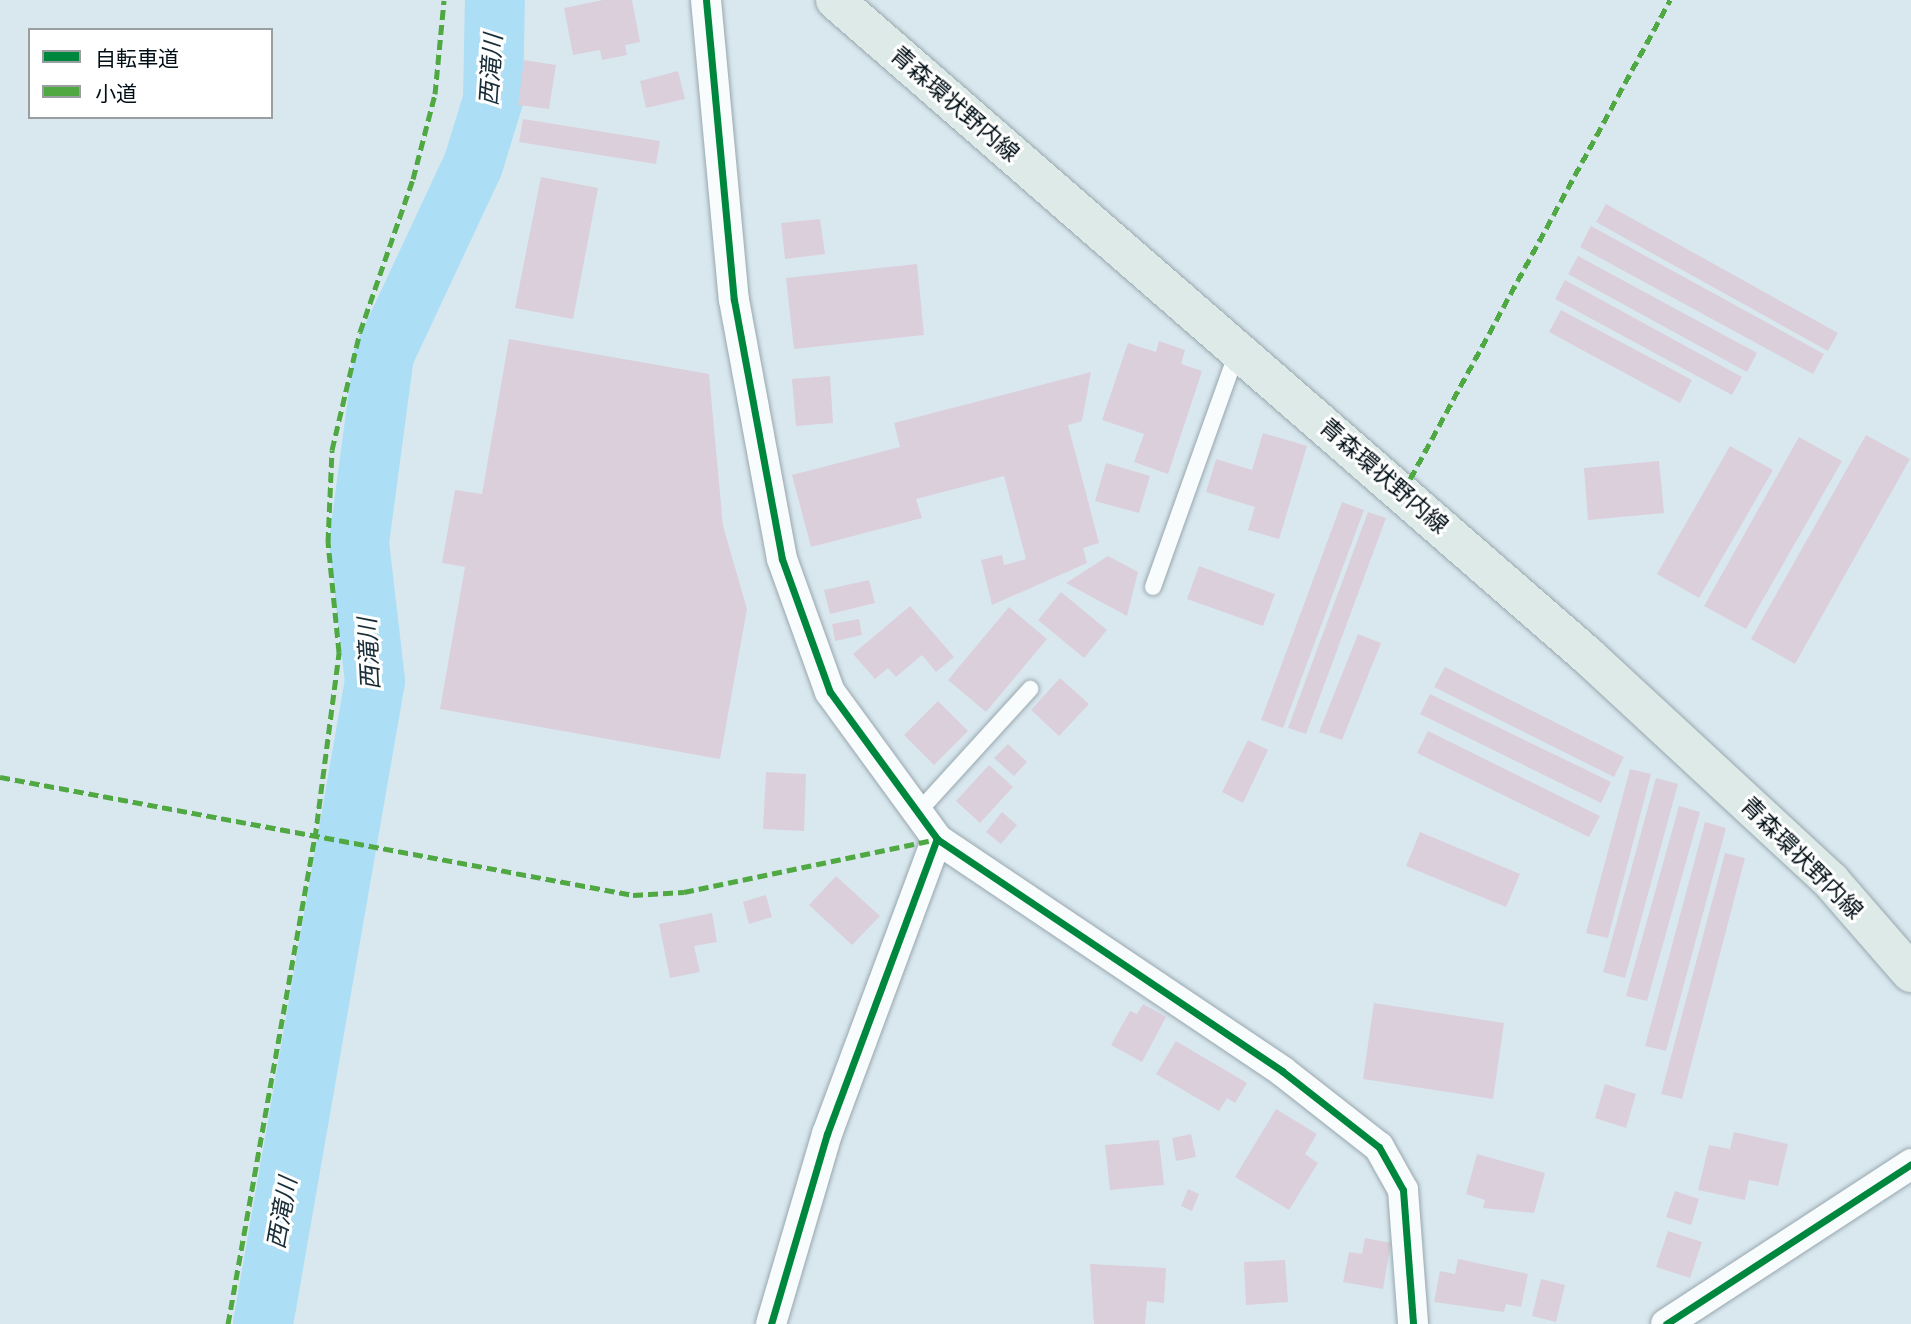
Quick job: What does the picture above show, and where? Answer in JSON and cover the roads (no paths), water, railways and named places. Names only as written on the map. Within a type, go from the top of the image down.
[{"type":"main road","name":"青森環状野内線","points":[[835,0],[1598,665],[1831,881],[1911,973]]},
{"type":"street","points":[[706,0],[734,300],[782,559],[830,692],[885,773],[920,810],[937,839],[1282,1071],[1379,1147],[1403,1190],[1413,1324]]},
{"type":"street","points":[[771,1324],[827,1134],[937,839]]},
{"type":"street","points":[[1665,1324],[1911,1164]]},
{"type":"lane","points":[[1153,587],[1238,349]]},
{"type":"lane","points":[[920,810],[1030,689]]},
{"type":"waterway","name":"西滝川","points":[[263,1324],[375,681],[359,542],[384,355],[473,165],[493,100],[495,0]]}]
